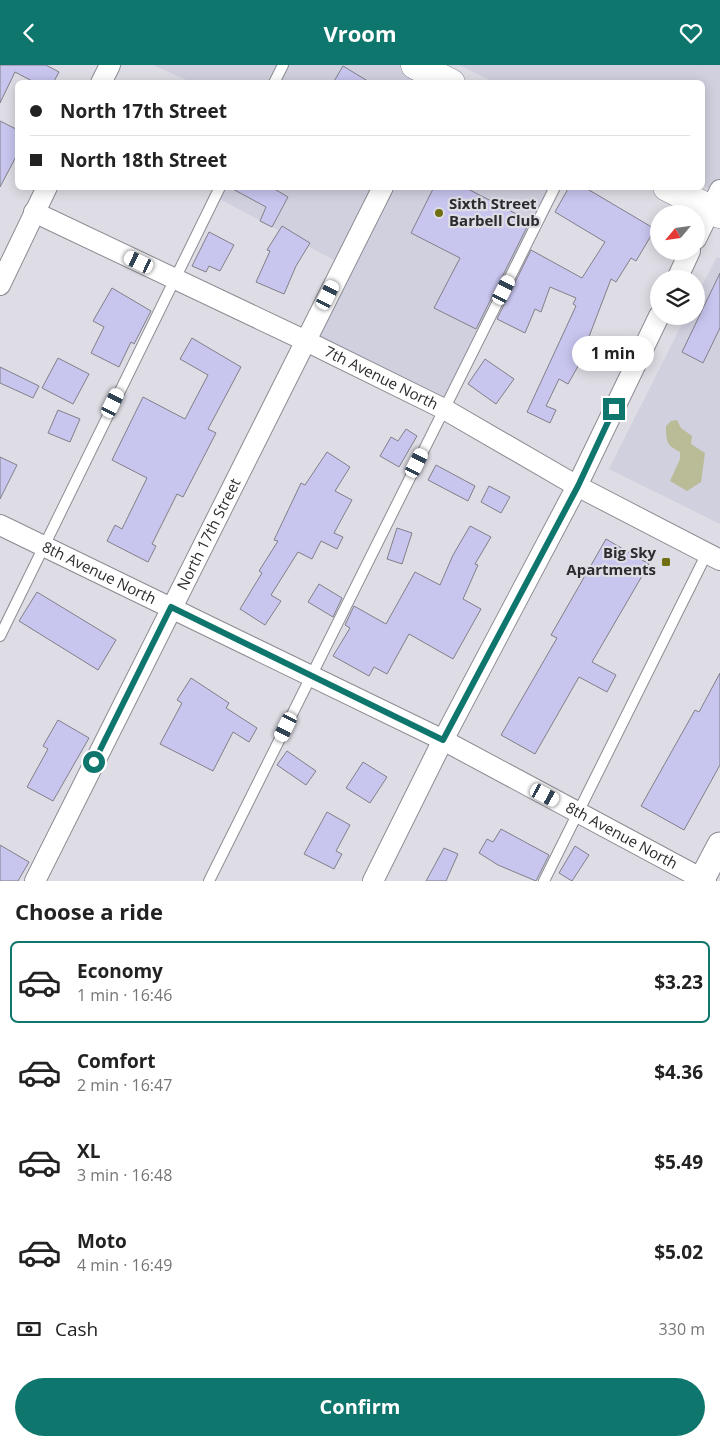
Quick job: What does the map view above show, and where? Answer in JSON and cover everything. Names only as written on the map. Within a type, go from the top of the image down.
[{"type":"main road","points":[[415,65],[440,80]]},
{"type":"main road","points":[[675,190],[717,205]]},
{"type":"street","points":[[102,80],[110,65]]},
{"type":"street","points":[[0,285],[45,190]]},
{"type":"street","name":"North 17th Street","points":[[35,881],[382,190]]},
{"type":"street","points":[[705,224],[717,205]]},
{"type":"street","name":"7th Avenue North","points":[[34,212],[306,341],[444,409],[578,486],[713,556]]},
{"type":"street","points":[[373,881],[443,740],[578,486],[655,325]]},
{"type":"street","name":"8th Avenue North","points":[[0,525],[443,740],[703,880]]},
{"type":"street","points":[[703,880],[720,845]]},
{"type":"lane","points":[[276,80],[283,65]]},
{"type":"lane","points":[[0,636],[218,190]]},
{"type":"lane","points":[[209,881],[554,190]]},
{"type":"lane","points":[[544,881],[713,556]]},
{"type":"shaded area","points":[[153,65],[420,65],[452,80],[187,80]]},
{"type":"shaded area","points":[[459,65],[720,65],[720,194],[705,186],[705,80],[490,80]]},
{"type":"shaded area","points":[[219,190],[554,190],[444,409],[306,341],[343,265],[216,197]]},
{"type":"shaded area","points":[[717,257],[720,258],[720,524],[609,469],[681,325],[705,325],[705,280]]},
{"type":"green space","points":[[677,420],[681,428],[692,436],[691,444],[705,453],[701,482],[687,491],[670,481],[680,459],[680,452],[669,445],[666,426],[671,421]]},
{"type":"building","points":[[0,65],[46,65],[59,72],[55,80],[30,80],[15,72],[0,103]]},
{"type":"building","points":[[343,66],[366,80],[335,80]]},
{"type":"building","points":[[0,121],[15,128],[15,159],[0,187]]},
{"type":"building","points":[[235,190],[276,190],[288,197],[272,227],[260,221],[266,207]]},
{"type":"building","points":[[432,190],[470,190],[530,221],[476,329],[434,308],[460,258],[411,233]]},
{"type":"building","points":[[567,190],[589,190],[650,226],[650,237],[636,261],[631,258],[616,282],[611,279],[577,368],[568,384],[559,379],[546,406],[556,410],[550,423],[527,412],[576,306],[573,304],[576,298],[550,287],[541,312],[535,309],[525,333],[497,319],[531,250],[582,278],[605,242],[555,212]]},
{"type":"building","points":[[282,226],[310,243],[296,266],[284,294],[256,282],[270,251],[267,250]]},
{"type":"building","points":[[209,232],[234,245],[220,271],[209,266],[206,272],[192,266]]},
{"type":"building","points":[[720,273],[720,328],[703,363],[682,352],[695,325],[705,325],[705,304]]},
{"type":"building","points":[[112,288],[151,311],[134,344],[131,342],[119,367],[91,353],[104,327],[93,321]]},
{"type":"building","points":[[192,338],[241,367],[208,429],[216,433],[183,497],[177,494],[152,544],[156,546],[148,562],[107,541],[115,525],[122,529],[147,478],[112,460],[143,397],[185,419],[208,375],[180,359]]},
{"type":"building","points":[[58,358],[89,374],[73,404],[42,388]]},
{"type":"building","points":[[485,359],[514,379],[496,404],[468,384]]},
{"type":"building","points":[[0,367],[39,386],[33,398],[0,383]]},
{"type":"building","points":[[58,410],[80,419],[70,442],[48,433]]},
{"type":"building","points":[[406,429],[417,436],[399,467],[380,456],[391,437],[398,441]]},
{"type":"building","points":[[327,452],[350,467],[335,491],[352,500],[334,533],[343,537],[337,549],[321,541],[312,559],[298,552],[271,595],[281,601],[265,625],[240,609],[262,573],[259,571],[278,541],[274,540],[301,483],[305,485]]},
{"type":"building","points":[[0,457],[17,465],[0,499]]},
{"type":"building","points":[[436,465],[475,486],[468,501],[428,480]]},
{"type":"building","points":[[489,486],[510,497],[501,513],[481,502]]},
{"type":"building","points":[[470,526],[491,537],[475,564],[478,565],[463,599],[481,609],[453,659],[409,634],[387,674],[374,667],[369,676],[333,656],[350,628],[345,625],[354,606],[386,624],[415,572],[440,585],[453,555]]},
{"type":"building","points":[[397,528],[412,533],[402,564],[387,559]]},
{"type":"building","points":[[606,539],[649,564],[592,662],[616,675],[607,692],[579,677],[535,754],[501,735],[557,638],[551,635]]},
{"type":"building","points":[[319,584],[342,598],[333,617],[308,602]]},
{"type":"building","points":[[37,592],[116,640],[98,670],[19,621]]},
{"type":"building","points":[[720,673],[720,765],[684,830],[641,806],[695,710],[699,712]]},
{"type":"building","points":[[191,678],[229,703],[226,708],[257,728],[249,742],[233,732],[213,771],[160,744],[182,703],[177,700]]},
{"type":"building","points":[[58,720],[89,738],[53,801],[27,787],[48,749],[43,746]]},
{"type":"building","points":[[287,751],[316,771],[306,785],[277,765]]},
{"type":"building","points":[[363,762],[387,777],[370,803],[346,788]]},
{"type":"building","points":[[327,812],[350,825],[336,851],[342,854],[334,869],[304,854]]},
{"type":"building","points":[[501,829],[549,855],[536,881],[498,865],[479,853],[487,839],[493,842]]},
{"type":"building","points":[[0,845],[29,862],[18,881],[0,881]]},
{"type":"building","points":[[575,846],[589,855],[572,881],[559,873]]},
{"type":"building","points":[[444,848],[458,854],[446,881],[426,881]]},
{"type":"place","name":"Sixth Street Barbell Club","points":[[439,213]]},
{"type":"place","name":"Big Sky Apartments","points":[[666,562]]},
{"type":"route","points":[[94,762],[171,607],[443,740],[578,486],[614,409]]}]
